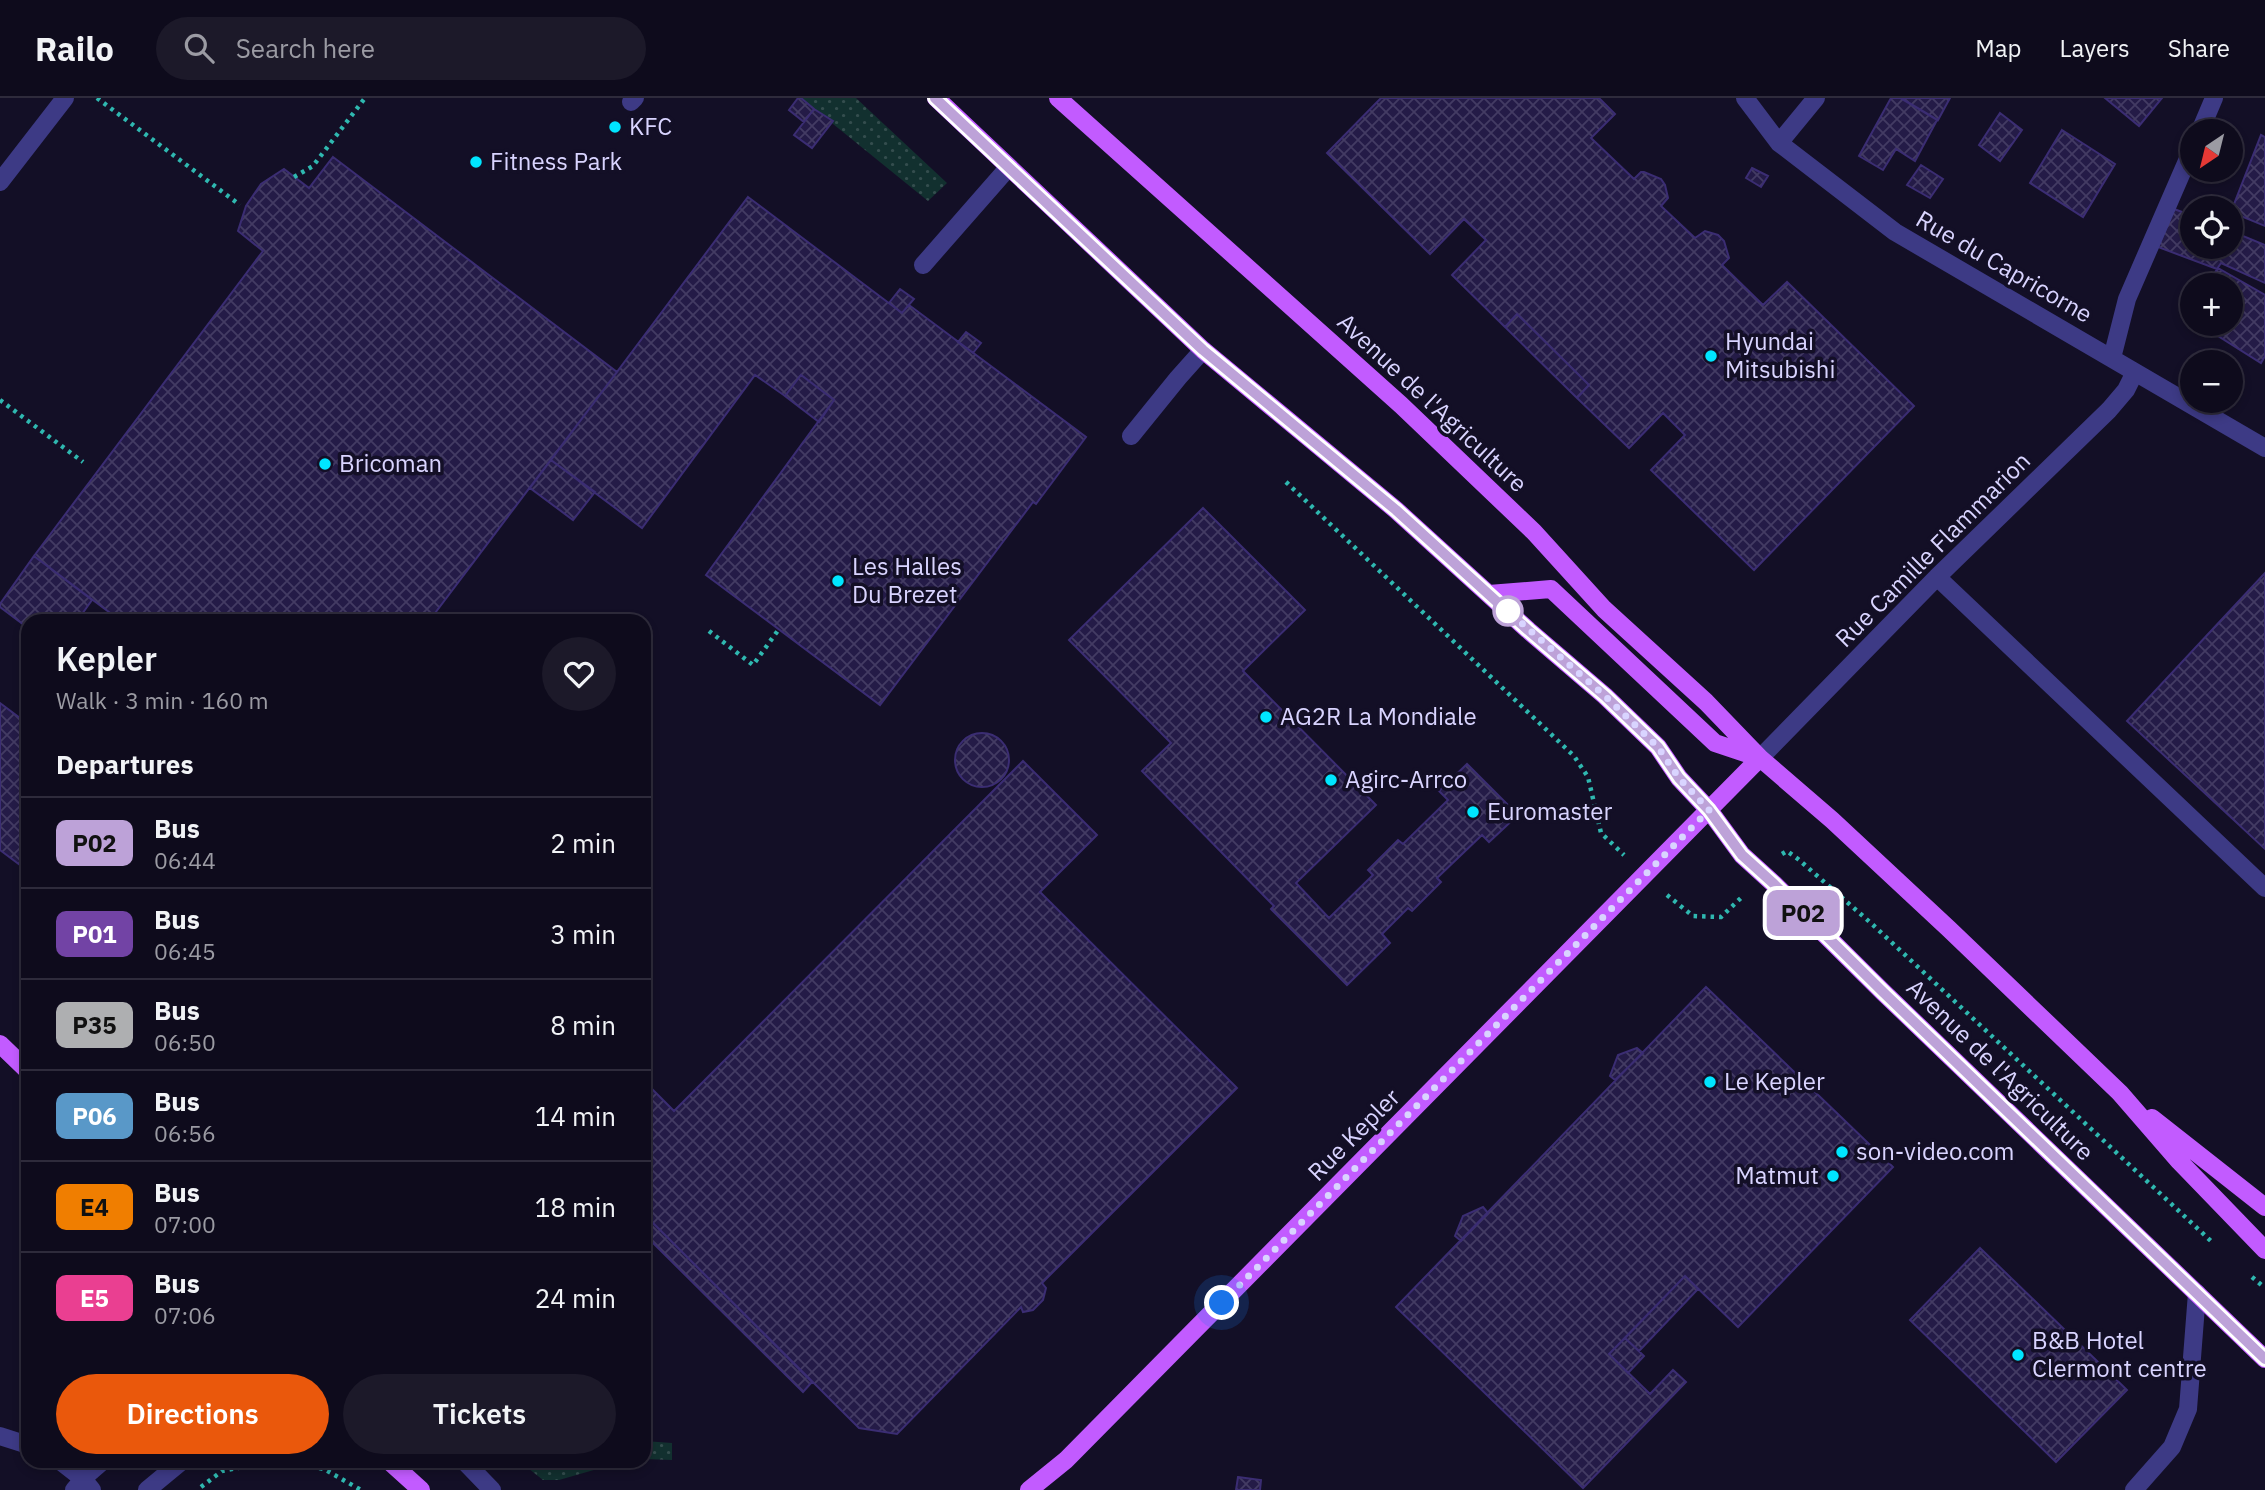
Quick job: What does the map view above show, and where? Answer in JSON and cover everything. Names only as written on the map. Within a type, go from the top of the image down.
[{"type":"main road","name":"Avenue de l'Agriculture","points":[[1058,98],[1401,405],[1534,532],[1604,609],[1706,702],[1760,758],[1832,820],[1931,912],[2120,1093],[2179,1161],[2265,1250]]},
{"type":"main road","name":"Avenue de l'Agriculture","points":[[936,99],[1203,350],[1396,510],[1605,696],[1658,747],[1679,778],[1709,810],[1742,855],[2265,1359]]},
{"type":"main road","name":"Avenue de l'Agriculture","points":[[1489,594],[1551,589],[1715,743],[1760,758]]},
{"type":"main road","points":[[1709,810],[1760,758]]},
{"type":"main road","name":"Rue Kepler","points":[[1029,1490],[1076,1451],[1709,810]]},
{"type":"main road","points":[[0,1044],[21,1064]]},
{"type":"main road","points":[[2120,1093],[2265,1207]]},
{"type":"main road","points":[[397,1468],[421,1490]]},
{"type":"street","points":[[0,182],[65,98]]},
{"type":"street","name":"Rue du Capricorne","points":[[1745,98],[1779,143],[1895,232],[2265,448]]},
{"type":"street","points":[[1779,143],[1816,98]]},
{"type":"street","points":[[2205,119],[2214,98]]},
{"type":"street","points":[[923,265],[1008,168]]},
{"type":"street","points":[[2112,358],[2127,299],[2180,177]]},
{"type":"street","points":[[1131,436],[1203,350]]},
{"type":"street","name":"Rue Camille Flammarion","points":[[1760,758],[1937,577],[2101,418],[2126,390],[2135,372]]},
{"type":"street","points":[[1937,577],[2265,888]]},
{"type":"street","points":[[2134,1490],[2172,1447],[2188,1409],[2197,1293]]},
{"type":"street","points":[[0,1436],[21,1443]]},
{"type":"street","points":[[66,1468],[83,1486],[97,1468]]},
{"type":"street","points":[[147,1490],[174,1468]]},
{"type":"street","points":[[471,1468],[492,1490]]},
{"type":"path","points":[[97,98],[240,205]]},
{"type":"path","points":[[294,177],[313,166],[365,98]]},
{"type":"path","points":[[0,400],[83,463]]},
{"type":"path","points":[[1286,482],[1574,756],[1588,777],[1601,833],[1622,853]]},
{"type":"path","points":[[709,631],[754,665],[779,629]]},
{"type":"path","points":[[1798,859],[2215,1245]]},
{"type":"path","points":[[2245,1271],[2265,1288]]},
{"type":"path","points":[[198,1490],[222,1471],[238,1468]]},
{"type":"path","points":[[319,1468],[361,1490]]},
{"type":"green space","points":[[801,98],[856,98],[947,183],[928,201]]},
{"type":"green space","points":[[651,1442],[672,1443],[672,1460],[651,1459]]},
{"type":"green space","points":[[528,1468],[601,1468],[559,1480],[543,1480]]},
{"type":"building","points":[[798,98],[814,109],[804,122],[789,110]]},
{"type":"building","name":"Hyundai Mitsubishi","points":[[1381,98],[1599,98],[1615,114],[1591,138],[1634,179],[1644,172],[1661,179],[1668,198],[1661,206],[1695,238],[1705,231],[1718,235],[1724,241],[1729,258],[1722,265],[1763,305],[1787,282],[1914,406],[1754,570],[1651,470],[1685,435],[1663,413],[1629,448],[1577,398],[1589,385],[1517,314],[1505,327],[1452,275],[1486,240],[1464,219],[1430,254],[1327,153]]},
{"type":"building","points":[[1891,98],[1900,98],[1937,120],[1915,161],[1896,149],[1883,170],[1859,156]]},
{"type":"building","points":[[1901,98],[1950,98],[1938,120]]},
{"type":"building","points":[[2105,98],[2162,98],[2139,126]]},
{"type":"building","points":[[814,109],[833,121],[812,148],[794,135]]},
{"type":"building","points":[[2000,113],[2022,130],[2000,161],[1979,145]]},
{"type":"building","points":[[2062,130],[2115,164],[2083,217],[2030,183]]},
{"type":"building","points":[[2261,135],[2265,137],[2265,226],[2243,217],[2243,196],[2237,196]]},
{"type":"building","name":"Bricoman","points":[[333,157],[617,372],[434,614],[112,614],[34,556],[263,251],[238,231],[246,206],[261,184],[284,169],[309,188]]},
{"type":"building","points":[[1921,165],[1943,179],[1930,198],[1907,185]]},
{"type":"building","points":[[1752,168],[1768,176],[1761,187],[1746,178]]},
{"type":"building","points":[[748,197],[902,313],[909,305],[1086,437],[1036,504],[1033,502],[880,705],[706,575],[834,400],[801,375],[785,396],[755,375],[642,528],[551,460]]},
{"type":"building","points":[[2174,209],[2180,211],[2180,255],[2158,247]]},
{"type":"building","points":[[2243,236],[2265,245],[2265,283],[2221,263],[2217,269],[2190,259],[2243,259]]},
{"type":"building","points":[[2243,282],[2265,295],[2265,356],[2261,363],[2218,336],[2243,336]]},
{"type":"building","points":[[900,289],[914,299],[902,313],[889,303]]},
{"type":"building","points":[[1517,314],[1589,385],[1577,398],[1505,327]]},
{"type":"building","points":[[966,332],[981,343],[973,353],[958,342]]},
{"type":"building","points":[[801,375],[834,400],[819,422],[785,396]]},
{"type":"building","points":[[551,460],[595,492],[573,520],[530,488]]},
{"type":"building","points":[[1203,508],[1305,610],[1243,671],[1376,805],[1296,883],[1329,918],[1373,875],[1368,870],[1398,840],[1403,844],[1448,800],[1439,791],[1467,764],[1518,815],[1489,842],[1482,835],[1437,878],[1441,882],[1412,911],[1408,908],[1382,934],[1390,943],[1347,985],[1271,909],[1274,906],[1142,771],[1171,743],[1069,640]]},
{"type":"building","points":[[34,556],[92,600],[82,614],[21,614],[21,623],[0,607]]},
{"type":"building","points":[[2265,573],[2265,849],[2127,721]]},
{"type":"building","points":[[0,703],[21,719],[21,866],[0,850]]},
{"type":"building","points":[[982,733],[1001,741],[1009,760],[1001,779],[982,787],[963,779],[955,760],[963,741]]},
{"type":"building","points":[[1023,761],[1097,835],[1040,892],[1237,1088],[1042,1283],[1046,1288],[1043,1300],[1033,1310],[1023,1312],[1021,1307],[897,1434],[859,1428],[651,1221],[651,1090],[674,1111]]},
{"type":"building","points":[[1706,987],[1893,1167],[1738,1327],[1685,1276],[1609,1354],[1650,1394],[1673,1370],[1686,1382],[1583,1488],[1396,1307]]},
{"type":"building","points":[[1637,1048],[1643,1053],[1615,1080],[1610,1076],[1618,1055]]},
{"type":"building","points":[[1483,1207],[1488,1213],[1461,1241],[1455,1236],[1463,1216]]},
{"type":"building","points":[[651,1221],[812,1382],[803,1392],[651,1241]]},
{"type":"building","name":"B&B Hotel Clermont centre","points":[[1980,1248],[2127,1390],[2056,1462],[1910,1320]]},
{"type":"building","points":[[1685,1276],[1698,1289],[1639,1351],[1625,1338]]},
{"type":"building","points":[[1625,1338],[1644,1356],[1628,1373],[1609,1354]]},
{"type":"building","points":[[1238,1477],[1261,1480],[1260,1490],[1236,1490]]},
{"type":"bus line","name":"P02","points":[[935,98],[1203,350],[1396,510],[1605,696],[1658,747],[1679,778],[1709,810],[1742,855],[2265,1359]]},
{"type":"place","name":"KFC","points":[[615,127]]},
{"type":"place","name":"Fitness Park","points":[[476,162]]},
{"type":"place","name":"Hyundai Mitsubishi","points":[[1711,356]]},
{"type":"place","name":"Bricoman","points":[[325,464]]},
{"type":"place","name":"Les Halles Du Brezet","points":[[838,581]]},
{"type":"place","name":"AG2R La Mondiale","points":[[1266,717]]},
{"type":"place","name":"Agirc-Arrco","points":[[1331,780]]},
{"type":"place","name":"Euromaster","points":[[1473,812]]},
{"type":"place","name":"Le Kepler","points":[[1710,1082]]},
{"type":"place","name":"son-video.com","points":[[1842,1152]]},
{"type":"place","name":"Matmut","points":[[1833,1176]]},
{"type":"place","name":"B&B Hotel Clermont centre","points":[[2018,1355]]},
{"type":"route","points":[[1222,1303],[1709,810],[1679,778],[1658,747],[1605,696],[1508,611]]}]
